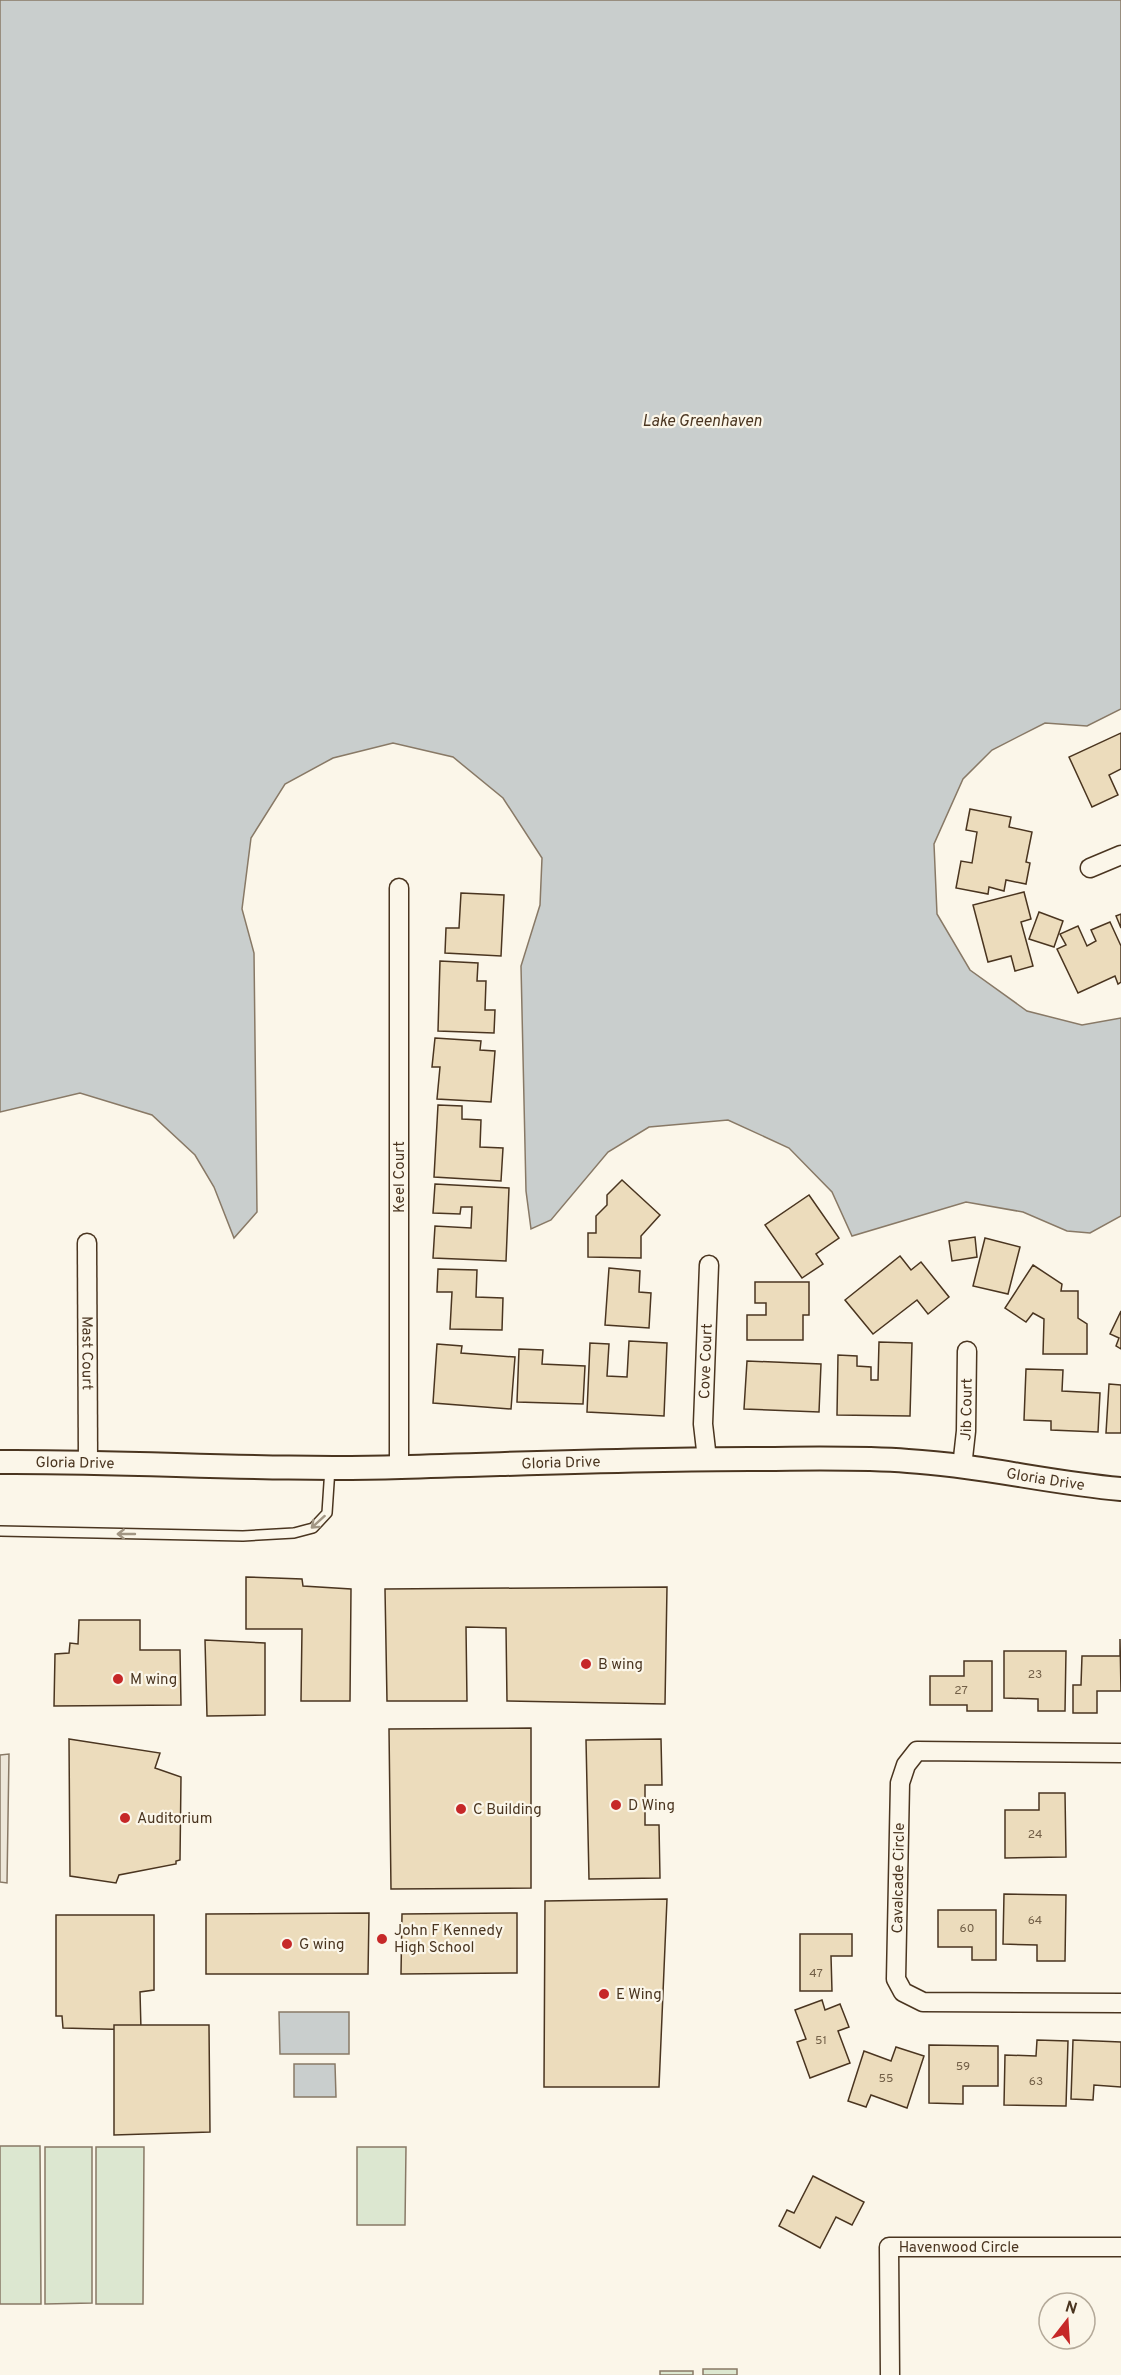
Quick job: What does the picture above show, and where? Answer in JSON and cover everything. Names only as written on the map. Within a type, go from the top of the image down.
[{"type":"street","points":[[1090,868],[1121,855]]},
{"type":"street","name":"Keel Court","points":[[399,888],[399,1467]]},
{"type":"street","name":"Mast Court","points":[[87,1243],[88,1461]]},
{"type":"street","name":"Cove Court","points":[[707,1459],[702,1424],[709,1265]]},
{"type":"street","name":"Jib Court","points":[[962,1467],[966,1431],[967,1351]]},
{"type":"street","name":"Gloria Drive","points":[[0,1462],[88,1461],[330,1468],[553,1461],[876,1460],[962,1467],[1068,1484],[1121,1489]]},
{"type":"street","name":"Cavalcade Circle","points":[[1121,1753],[917,1751],[906,1765],[900,1783],[896,1980],[903,1992],[923,2002],[1121,2003]]},
{"type":"street","name":"Havenwood Circle","points":[[890,2375],[889,2247],[1121,2247]]},
{"type":"lane","points":[[0,1531],[243,1536],[294,1533],[314,1528],[327,1513],[330,1468]]},
{"type":"green space","points":[[0,2146],[40,2146],[41,2304],[0,2304]]},
{"type":"green space","points":[[45,2147],[92,2147],[92,2303],[45,2304]]},
{"type":"green space","points":[[96,2147],[144,2147],[143,2304],[96,2304]]},
{"type":"green space","points":[[357,2147],[406,2147],[405,2225],[357,2225]]},
{"type":"green space","points":[[703,2369],[737,2369],[737,2375],[703,2375]]},
{"type":"green space","points":[[660,2371],[693,2371],[693,2375],[660,2375]]},
{"type":"shaded area","points":[[9,1754],[7,1883],[0,1882],[0,1755]]},
{"type":"water","name":"Lake Greenhaven","points":[[0,0],[1121,0],[1121,709],[1087,726],[1045,723],[992,750],[963,779],[934,844],[937,914],[970,970],[1027,1011],[1082,1025],[1121,1018],[1121,1216],[1090,1233],[1067,1231],[1023,1212],[966,1202],[852,1236],[832,1192],[789,1148],[728,1120],[649,1127],[608,1152],[551,1220],[531,1229],[526,1191],[521,966],[540,905],[542,858],[503,798],[453,757],[393,743],[333,758],[285,784],[251,838],[242,909],[254,953],[257,1212],[234,1238],[214,1187],[195,1155],[152,1115],[80,1093],[0,1112]]},
{"type":"water","points":[[279,2012],[349,2012],[349,2054],[280,2054]]},
{"type":"water","points":[[294,2064],[335,2064],[336,2097],[294,2097]]},
{"type":"building","points":[[1121,733],[1121,769],[1109,775],[1118,795],[1092,807],[1069,757]]},
{"type":"building","points":[[970,809],[1011,817],[1009,827],[1032,832],[1026,862],[1030,863],[1026,884],[1006,880],[1004,891],[989,887],[988,894],[956,888],[961,861],[972,863],[977,832],[966,830]]},
{"type":"building","points":[[1024,892],[1031,919],[1021,922],[1033,966],[1015,971],[1011,956],[988,962],[973,905]]},
{"type":"building","points":[[461,893],[504,895],[501,956],[445,953],[446,928],[459,928]]},
{"type":"building","points":[[1039,912],[1063,921],[1054,947],[1029,939]]},
{"type":"building","points":[[1121,914],[1121,928],[1116,916]]},
{"type":"building","points":[[1110,922],[1121,946],[1121,982],[1118,984],[1115,976],[1078,993],[1057,949],[1066,945],[1060,934],[1078,926],[1087,946],[1096,941],[1091,930]]},
{"type":"building","points":[[440,961],[478,963],[477,981],[486,981],[485,1010],[495,1010],[494,1033],[438,1031]]},
{"type":"building","points":[[435,1038],[481,1041],[480,1050],[495,1051],[491,1102],[437,1099],[440,1067],[432,1067]]},
{"type":"building","points":[[438,1105],[462,1106],[462,1119],[481,1120],[480,1147],[503,1148],[501,1181],[434,1177]]},
{"type":"building","points":[[622,1180],[660,1215],[641,1236],[641,1258],[588,1257],[588,1233],[596,1233],[596,1216],[607,1205],[607,1195]]},
{"type":"building","points":[[435,1184],[509,1188],[506,1261],[433,1258],[435,1226],[471,1228],[472,1207],[461,1207],[460,1214],[433,1213]]},
{"type":"building","points":[[809,1195],[839,1238],[816,1254],[823,1264],[802,1278],[765,1225]]},
{"type":"building","points":[[975,1237],[977,1257],[952,1261],[949,1241]]},
{"type":"building","points":[[985,1238],[1020,1247],[1008,1294],[973,1286]]},
{"type":"building","points":[[900,1256],[911,1270],[921,1262],[949,1297],[928,1314],[917,1300],[873,1334],[845,1300]]},
{"type":"building","points":[[1033,1265],[1062,1284],[1061,1291],[1078,1291],[1078,1318],[1087,1324],[1087,1354],[1043,1354],[1044,1319],[1033,1313],[1026,1322],[1005,1308]]},
{"type":"building","points":[[609,1268],[640,1271],[639,1292],[651,1293],[649,1328],[605,1325]]},
{"type":"building","points":[[438,1269],[477,1270],[476,1297],[503,1298],[502,1330],[450,1329],[452,1292],[437,1292]]},
{"type":"building","points":[[755,1282],[809,1282],[809,1315],[803,1315],[803,1340],[747,1340],[747,1315],[766,1315],[766,1303],[755,1303]]},
{"type":"building","points":[[1121,1311],[1121,1349],[1116,1346],[1119,1338],[1110,1334]]},
{"type":"building","points":[[629,1341],[667,1343],[664,1416],[587,1412],[590,1343],[609,1344],[607,1376],[627,1377]]},
{"type":"building","points":[[879,1342],[912,1343],[910,1416],[837,1415],[838,1355],[857,1356],[857,1366],[871,1367],[871,1380],[878,1380]]},
{"type":"building","points":[[437,1344],[462,1346],[461,1353],[515,1357],[511,1409],[433,1403]]},
{"type":"building","points":[[519,1349],[543,1350],[542,1364],[585,1366],[583,1404],[517,1402]]},
{"type":"building","points":[[747,1361],[821,1364],[819,1412],[744,1409]]},
{"type":"building","points":[[1026,1369],[1063,1370],[1062,1391],[1100,1393],[1098,1432],[1051,1430],[1051,1421],[1024,1420]]},
{"type":"building","points":[[1109,1384],[1121,1385],[1121,1433],[1106,1433]]},
{"type":"building","points":[[246,1577],[302,1579],[303,1586],[351,1589],[350,1701],[301,1701],[302,1629],[246,1629]]},
{"type":"building","name":"B wing","points":[[667,1587],[665,1704],[507,1701],[506,1628],[466,1627],[467,1701],[387,1701],[385,1589]]},
{"type":"building","name":"M wing","points":[[79,1620],[140,1620],[140,1650],[180,1650],[181,1705],[54,1706],[55,1654],[69,1653],[70,1643],[78,1644]]},
{"type":"building","points":[[1120,1639],[1121,1691],[1097,1691],[1097,1713],[1073,1713],[1073,1685],[1081,1685],[1082,1656],[1120,1656]]},
{"type":"building","points":[[205,1640],[265,1643],[265,1715],[207,1716]]},
{"type":"building","points":[[1004,1651],[1066,1651],[1065,1711],[1038,1711],[1038,1699],[1004,1698]]},
{"type":"building","points":[[964,1661],[992,1661],[992,1711],[967,1711],[967,1705],[930,1705],[930,1676],[964,1676]]},
{"type":"building","name":"C Building","points":[[531,1728],[531,1888],[391,1889],[389,1729]]},
{"type":"building","name":"Auditorium","points":[[69,1739],[160,1753],[155,1768],[181,1777],[180,1860],[176,1861],[176,1864],[119,1875],[116,1883],[70,1876]]},
{"type":"building","name":"D Wing","points":[[661,1739],[662,1785],[645,1785],[645,1825],[659,1825],[660,1878],[589,1879],[586,1740]]},
{"type":"building","points":[[1039,1793],[1065,1793],[1066,1857],[1005,1858],[1005,1810],[1039,1810]]},
{"type":"building","points":[[1004,1894],[1066,1895],[1065,1961],[1037,1961],[1037,1945],[1003,1944]]},
{"type":"building","name":"E Wing","points":[[667,1899],[659,2087],[544,2087],[545,1901]]},
{"type":"building","points":[[938,1910],[996,1910],[996,1960],[972,1960],[972,1947],[938,1947]]},
{"type":"building","name":"G wing","points":[[369,1913],[368,1974],[206,1974],[206,1914]]},
{"type":"building","points":[[517,1913],[517,1973],[401,1974],[402,1914]]},
{"type":"building","points":[[56,1915],[154,1915],[154,1990],[140,1992],[141,2030],[63,2028],[62,2016],[56,2016]]},
{"type":"building","points":[[800,1934],[852,1934],[852,1956],[831,1956],[832,1991],[800,1991]]},
{"type":"building","points":[[822,2000],[825,2010],[840,2004],[849,2027],[838,2031],[850,2063],[810,2078],[797,2042],[806,2039],[795,2010]]},
{"type":"building","points":[[114,2025],[209,2025],[210,2132],[114,2135]]},
{"type":"building","points":[[1037,2040],[1068,2041],[1066,2106],[1004,2105],[1005,2055],[1036,2056]]},
{"type":"building","points":[[1073,2040],[1121,2042],[1121,2087],[1094,2085],[1093,2100],[1071,2099]]},
{"type":"building","points":[[929,2045],[998,2046],[998,2086],[963,2086],[963,2104],[929,2103]]},
{"type":"building","points":[[896,2047],[924,2056],[907,2108],[871,2095],[866,2107],[848,2101],[864,2051],[891,2061]]},
{"type":"building","points":[[813,2176],[864,2202],[852,2225],[836,2217],[820,2248],[779,2226],[787,2210],[794,2213]]},
{"type":"place","name":"B wing","points":[[586,1664]]},
{"type":"place","name":"M wing","points":[[118,1679]]},
{"type":"place","name":"D Wing","points":[[616,1805]]},
{"type":"place","name":"C Building","points":[[461,1809]]},
{"type":"place","name":"Auditorium","points":[[125,1818]]},
{"type":"place","name":"John F Kennedy High School","points":[[382,1939]]},
{"type":"place","name":"G wing","points":[[287,1944]]},
{"type":"place","name":"E Wing","points":[[604,1994]]}]
